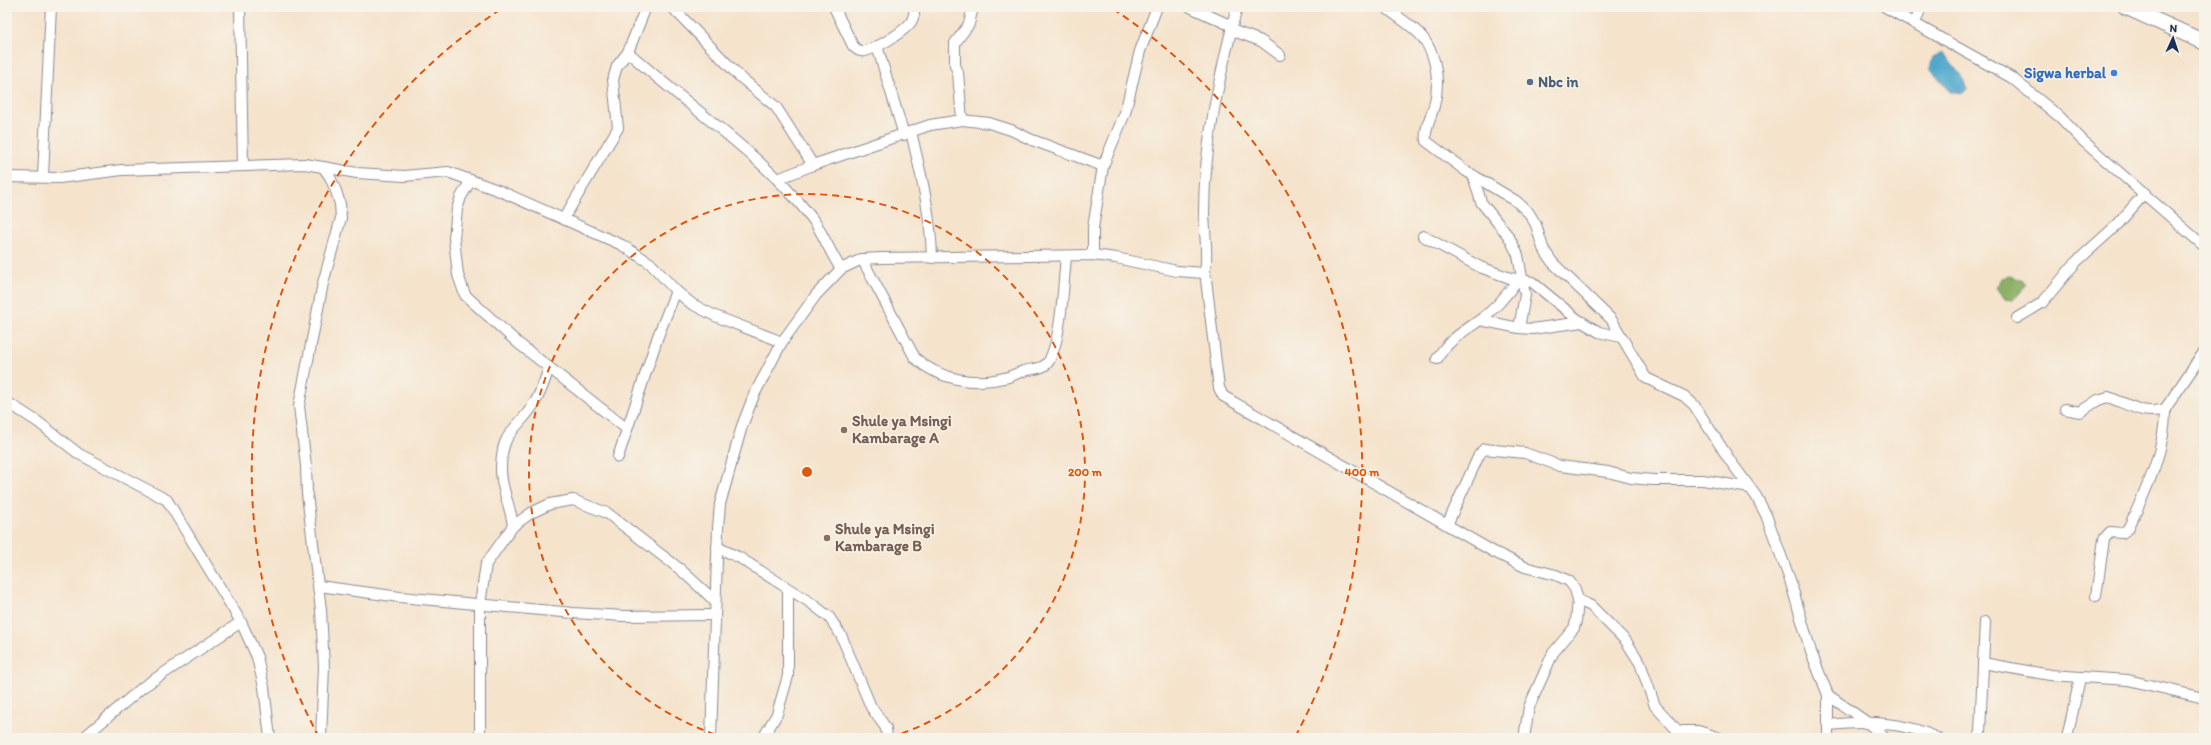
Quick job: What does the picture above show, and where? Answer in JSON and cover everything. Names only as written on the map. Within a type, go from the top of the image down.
[{"type":"main road","points":[[2126,7],[2204,42]]},
{"type":"street","points":[[43,176],[51,7]]},
{"type":"street","points":[[240,7],[243,166]]},
{"type":"street","points":[[564,218],[618,128],[613,80],[618,66],[628,52],[646,7]]},
{"type":"street","points":[[672,7],[739,76],[776,107],[813,165]]},
{"type":"street","points":[[834,7],[853,46],[858,50],[863,51],[877,46],[906,28],[915,14],[914,7]]},
{"type":"street","points":[[962,120],[958,73],[955,64],[955,43],[969,24],[973,7]]},
{"type":"street","points":[[1093,255],[1093,228],[1103,166],[1125,113],[1140,51],[1156,7]]},
{"type":"street","points":[[1190,7],[1261,41],[1280,55]]},
{"type":"street","points":[[1237,7],[1212,125],[1206,176],[1205,271],[1219,388],[1223,396],[1447,525],[1525,567],[1556,575],[1568,581],[1575,589],[1578,600],[1574,628],[1553,653],[1529,708],[1524,738]]},
{"type":"street","points":[[1385,7],[1423,38],[1432,56],[1437,74],[1436,90],[1434,106],[1425,133],[1426,141],[1438,152],[1472,175],[1516,201],[1528,213],[1536,225],[1543,248],[1552,262],[1611,319],[1646,378],[1684,396],[1694,406],[1730,462],[1750,488],[1766,515],[1788,573],[1811,652],[1828,695],[1828,738]]},
{"type":"street","points":[[1885,7],[2012,78],[2060,117],[2082,140],[2145,193],[2204,246]]},
{"type":"street","points":[[1915,23],[1921,7]]},
{"type":"street","points":[[877,46],[908,133],[927,198],[931,228],[932,258]]},
{"type":"street","points":[[628,52],[687,100],[778,179],[811,217],[841,269]]},
{"type":"street","points":[[778,179],[813,165],[930,125],[962,120],[989,123],[1011,130],[1032,140],[1103,166]]},
{"type":"street","points":[[7,177],[43,176],[59,178],[122,170],[305,164],[357,173],[404,176],[448,172],[471,180],[605,236],[636,252],[660,271],[676,291],[692,304],[714,316],[782,342]]},
{"type":"street","points":[[322,738],[324,667],[319,586],[307,494],[306,466],[299,406],[323,283],[341,218],[340,204],[336,191],[330,177],[323,167]]},
{"type":"street","points":[[1472,175],[1484,208],[1502,227],[1515,247],[1520,279],[1525,295],[1519,328]]},
{"type":"street","points":[[471,180],[461,197],[455,219],[455,259],[465,295],[500,328],[627,430]]},
{"type":"street","points":[[2017,318],[2042,303],[2076,262],[2118,224],[2145,193]]},
{"type":"street","points":[[1423,236],[1496,274],[1520,279],[1537,285],[1582,322],[1599,332],[1621,337]]},
{"type":"street","points":[[711,738],[717,546],[720,504],[742,426],[754,395],[782,342],[816,295],[841,269],[862,259],[1066,257],[1093,255],[1116,258],[1177,271],[1202,274],[1205,271]]},
{"type":"street","points":[[862,259],[915,358],[926,369],[937,374],[957,379],[976,381],[1005,378],[1025,371],[1038,369],[1048,363],[1056,343],[1066,257]]},
{"type":"street","points":[[1437,359],[1443,348],[1454,338],[1480,320],[1520,279]]},
{"type":"street","points":[[618,457],[658,336],[676,291]]},
{"type":"street","points":[[1480,320],[1519,328],[1532,329],[1582,322]]},
{"type":"street","points":[[2096,596],[2104,539],[2110,532],[2122,534],[2128,529],[2160,446],[2166,424],[2165,409],[2204,352]]},
{"type":"street","points":[[513,526],[511,511],[501,477],[504,444],[510,431],[526,416],[535,403],[549,368]]},
{"type":"street","points":[[2065,409],[2080,412],[2098,400],[2108,397],[2138,410],[2152,412],[2165,409]]},
{"type":"street","points":[[7,402],[38,422],[79,454],[167,500],[241,622],[257,657],[264,687],[270,738]]},
{"type":"street","points":[[1447,525],[1479,455],[1484,449],[1525,453],[1560,466],[1608,472],[1630,478],[1653,480],[1703,480],[1750,488]]},
{"type":"street","points":[[480,738],[480,604],[486,564],[513,526],[531,513],[550,504],[573,500],[607,513],[625,525],[681,570],[715,601]]},
{"type":"street","points":[[717,546],[740,558],[829,617],[841,634],[871,707],[886,728],[887,738]]},
{"type":"street","points":[[319,586],[480,604],[624,616],[715,615]]},
{"type":"street","points":[[763,738],[777,714],[788,676],[788,590]]},
{"type":"street","points":[[1578,600],[1591,606],[1626,641],[1640,663],[1655,706],[1678,731],[1698,731],[1720,738]]},
{"type":"street","points":[[83,738],[143,687],[241,622]]},
{"type":"street","points":[[1978,738],[1980,732],[1985,622]]},
{"type":"street","points":[[1983,663],[2050,675],[2128,680],[2204,698]]},
{"type":"street","points":[[2067,738],[2080,678]]},
{"type":"street","points":[[1828,695],[1868,723],[1884,738]]},
{"type":"street","points":[[1829,725],[1868,723],[1910,727],[1937,738]]},
{"type":"green space","points":[[2010,276],[2024,281],[2026,286],[2013,300],[2005,299],[1997,287],[2001,278]]},
{"type":"water","points":[[1943,53],[1965,81],[1967,89],[1963,93],[1950,91],[1930,68],[1933,57]]},
{"type":"place","name":"Sigwa herbal","points":[[2114,73]]},
{"type":"place","name":"Nbc in","points":[[1530,82]]},
{"type":"place","name":"Shule ya Msingi Kambarage A","points":[[844,430]]},
{"type":"place","name":"Shule ya Msingi Kambarage B","points":[[827,538]]}]
